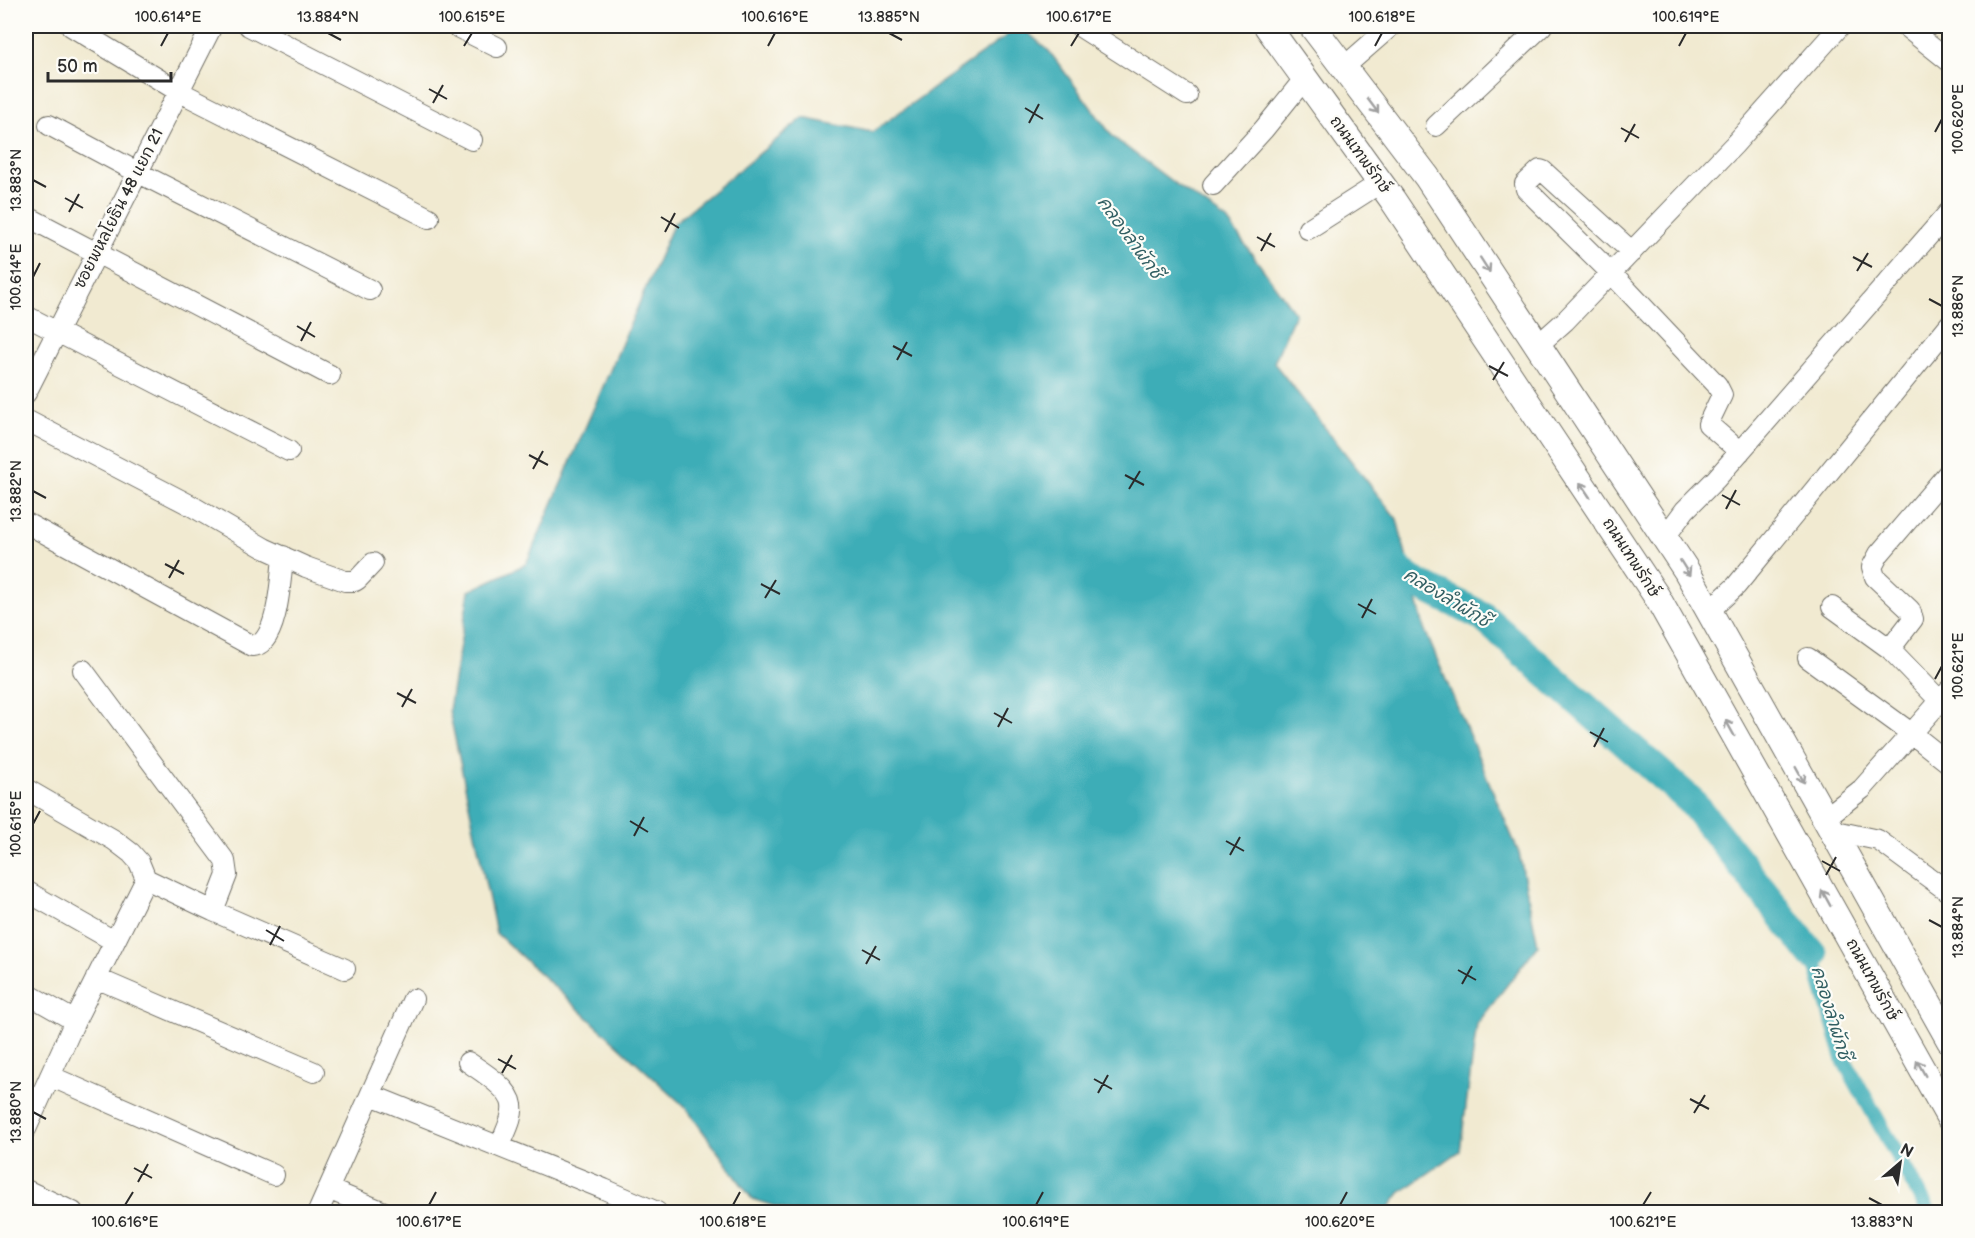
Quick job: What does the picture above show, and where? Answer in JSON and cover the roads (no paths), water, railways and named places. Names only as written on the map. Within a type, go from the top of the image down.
[{"type":"main road","name":"ถนนเทพรักษ์","points":[[1267,26],[1406,220],[1657,597],[1950,1119]]},
{"type":"main road","points":[[1312,26],[1436,190],[1686,570],[1950,1041]]},
{"type":"main road","points":[[1363,160],[1378,169],[1391,169],[1400,163],[1405,148]]},
{"type":"main road","points":[[1406,220],[1404,206],[1416,189],[1426,187],[1436,190]]},
{"type":"street","points":[[71,26],[178,91],[429,218]]},
{"type":"street","name":"ซอยพหลโยธิน 48 แยก 21","points":[[26,393],[213,26]]},
{"type":"street","points":[[249,26],[472,141]]},
{"type":"street","points":[[455,26],[497,47]]},
{"type":"street","points":[[1079,26],[1187,95]]},
{"type":"street","points":[[1538,345],[1565,321],[1734,145],[1840,26]]},
{"type":"street","points":[[1905,26],[1950,62]]},
{"type":"street","points":[[1344,67],[1388,27]]},
{"type":"street","points":[[1436,126],[1533,28]]},
{"type":"street","points":[[1213,185],[1264,129],[1305,78]]},
{"type":"street","points":[[49,125],[370,290]]},
{"type":"street","points":[[1632,252],[1543,171],[1540,170],[1526,183],[1526,189],[1611,273],[1720,389],[1721,398],[1708,424],[1740,452]]},
{"type":"street","points":[[1308,229],[1380,183]]},
{"type":"street","points":[[26,216],[330,375]]},
{"type":"street","points":[[1665,537],[1685,510],[1740,452],[1948,217]]},
{"type":"street","points":[[26,316],[289,451]]},
{"type":"street","points":[[1709,611],[1736,586],[1950,324]]},
{"type":"street","points":[[26,420],[283,556],[345,581],[358,579],[373,563]]},
{"type":"street","points":[[1890,649],[1913,619],[1910,610],[1875,577],[1872,567],[1880,554],[1950,471]]},
{"type":"street","points":[[26,523],[252,646],[262,644],[268,635],[276,612],[283,556]]},
{"type":"street","points":[[1832,607],[1890,649],[1945,696],[1828,824],[1878,840],[1950,893]]},
{"type":"street","points":[[1808,658],[1950,764]]},
{"type":"street","points":[[83,670],[225,861],[227,875],[213,911]]},
{"type":"street","points":[[26,789],[114,840],[139,862],[146,879],[345,969]]},
{"type":"street","points":[[26,1129],[32,1097],[50,1076],[146,879]]},
{"type":"street","points":[[26,891],[114,941]]},
{"type":"street","points":[[96,978],[314,1072]]},
{"type":"street","points":[[26,993],[75,1021]]},
{"type":"street","points":[[318,1212],[413,999]]},
{"type":"street","points":[[468,1062],[497,1083],[509,1096],[512,1104],[511,1114],[500,1146]]},
{"type":"street","points":[[50,1076],[274,1175]]},
{"type":"street","points":[[371,1095],[657,1212]]},
{"type":"street","points":[[328,1189],[384,1212]]},
{"type":"street","points":[[26,1190],[73,1212]]},
{"type":"water","points":[[1020,26],[1049,51],[1113,137],[1227,220],[1295,313],[1274,363],[1397,519],[1424,628],[1519,853],[1538,945],[1477,1024],[1460,1151],[1400,1193],[1386,1212],[793,1212],[752,1199],[686,1108],[496,933],[449,710],[469,591],[526,564],[674,223],[803,118],[872,132]]},
{"type":"waterway","name":"คลองลำผักชี","points":[[1381,555],[1412,581],[1482,616],[1691,801],[1813,955]]},
{"type":"waterway","name":"คลองลำผักชี","points":[[1813,955],[1845,1062],[1929,1212]]}]
